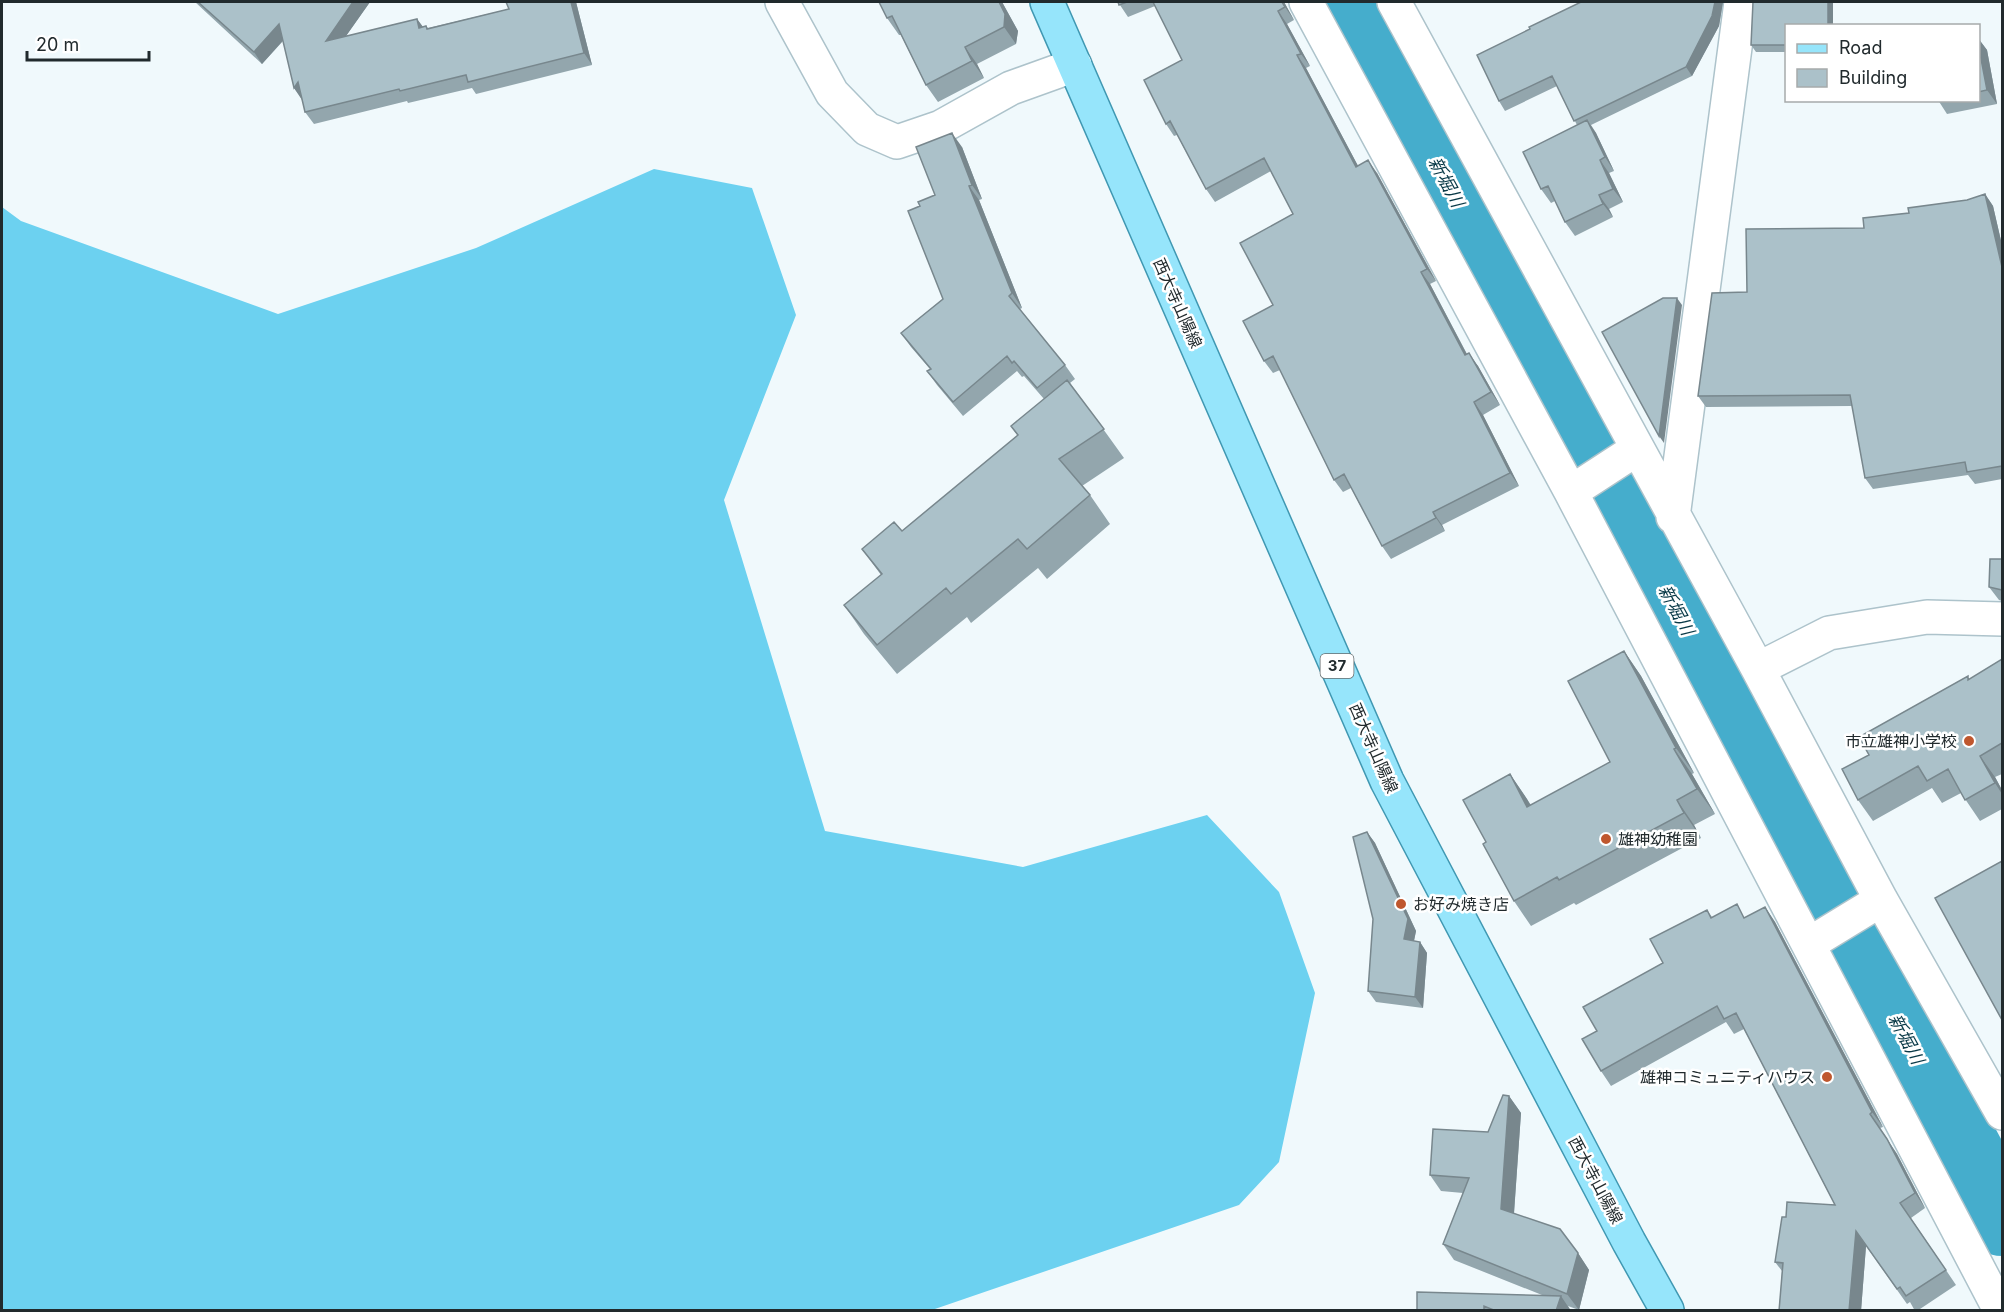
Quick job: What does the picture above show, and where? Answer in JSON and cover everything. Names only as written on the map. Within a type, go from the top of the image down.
[{"type":"main road","name":"西大寺山陽線","points":[[1047,2],[1387,781],[1667,1311]]},
{"type":"street","points":[[782,2],[832,93],[867,129],[897,142],[941,127],[1011,88],[1075,65]]},
{"type":"street","points":[[1306,2],[1578,487],[1816,939],[2001,1310]]},
{"type":"street","points":[[1394,2],[1630,454],[1673,517],[1758,669],[1873,905],[2002,1113]]},
{"type":"street","points":[[1673,517],[1741,2]]},
{"type":"street","points":[[1578,487],[1630,454]]},
{"type":"street","points":[[1758,669],[1829,633],[1927,617],[2002,619]]},
{"type":"street","points":[[1816,939],[1873,905]]},
{"type":"shaded area","points":[[654,169],[752,188],[796,315],[724,500],[825,831],[1023,867],[1207,815],[1279,892],[1315,993],[1279,1162],[1239,1205],[932,1310],[2,1310],[2,207],[21,221],[278,314],[476,248]]},
{"type":"building","points":[[198,2],[353,2],[326,41],[417,19],[419,28],[426,26],[427,29],[509,9],[506,2],[571,2],[584,53],[468,82],[466,75],[305,112],[298,82],[294,88],[279,24],[254,52]]},
{"type":"building","points":[[879,2],[999,2],[1005,14],[1004,27],[965,47],[972,61],[926,85],[892,16],[887,18]]},
{"type":"building","points":[[1153,2],[1282,2],[1285,7],[1278,11],[1301,54],[1297,55],[1356,167],[1368,160],[1427,269],[1421,272],[1465,355],[1469,353],[1491,392],[1474,402],[1510,473],[1433,512],[1436,518],[1382,546],[1344,474],[1334,480],[1273,356],[1264,361],[1243,321],[1273,305],[1240,243],[1293,214],[1264,158],[1206,189],[1170,121],[1166,124],[1144,80],[1182,60]]},
{"type":"building","points":[[1581,2],[1715,2],[1712,16],[1686,67],[1574,121],[1552,76],[1499,101],[1477,55]]},
{"type":"building","points":[[1753,2],[1828,2],[1828,24],[1785,24],[1785,45],[1751,45]]},
{"type":"building","points":[[1980,53],[1987,90],[1980,92]]},
{"type":"building","points":[[1587,120],[1605,157],[1600,160],[1613,189],[1599,195],[1603,204],[1565,222],[1548,186],[1541,189],[1523,152]]},
{"type":"building","points":[[952,133],[972,185],[969,186],[1012,293],[1009,296],[1065,365],[1037,388],[1007,356],[953,402],[927,371],[931,369],[901,333],[943,299],[908,211],[920,206],[918,202],[935,195],[916,147]]},
{"type":"building","points":[[1985,194],[2002,267],[2002,466],[1967,472],[1965,462],[1865,478],[1850,395],[1698,396],[1712,293],[1747,292],[1746,229],[1864,228],[1863,218],[1909,213],[1908,208],[1967,200]]},
{"type":"building","points":[[1663,298],[1677,298],[1659,436],[1602,332]]},
{"type":"building","points":[[1067,380],[1104,429],[1059,459],[1090,495],[1027,549],[1018,539],[951,594],[946,588],[877,645],[844,605],[882,574],[862,549],[894,522],[902,531],[1018,435],[1011,426]]},
{"type":"building","points":[[1990,559],[2002,559],[2002,590],[1989,587]]},
{"type":"building","points":[[1624,651],[1697,789],[1677,800],[1684,813],[1559,880],[1557,877],[1514,901],[1483,844],[1486,842],[1463,800],[1510,774],[1527,807],[1610,762],[1568,681]]},
{"type":"building","points":[[2002,659],[2002,743],[1980,756],[1995,783],[1965,800],[1948,769],[1927,781],[1918,766],[1858,800],[1842,769],[1869,755],[1859,737],[1968,676],[1968,680]]},
{"type":"building","points":[[1367,832],[1408,919],[1404,939],[1420,942],[1415,997],[1368,991],[1373,919],[1353,837]]},
{"type":"building","points":[[2002,861],[2002,1020],[1935,898]]},
{"type":"building","points":[[1737,904],[1744,918],[1765,907],[1872,1112],[1870,1114],[1887,1139],[1915,1193],[1900,1203],[1946,1270],[1906,1296],[1900,1287],[1897,1289],[1856,1231],[1849,1311],[1779,1311],[1783,1263],[1775,1262],[1782,1217],[1786,1217],[1787,1202],[1835,1205],[1736,1013],[1724,1019],[1717,1006],[1601,1071],[1582,1039],[1597,1031],[1583,1007],[1663,963],[1650,939],[1707,910],[1711,918]]},
{"type":"building","points":[[1503,1095],[1509,1096],[1501,1209],[1560,1229],[1578,1253],[1567,1294],[1443,1244],[1469,1178],[1430,1175],[1433,1129],[1488,1132]]},
{"type":"building","points":[[1417,1292],[1561,1296],[1556,1311],[1496,1311],[1484,1306],[1484,1311],[1417,1311]]},
{"type":"waterway","name":"新堀川","points":[[1349,2],[2002,1219]]},
{"type":"place","name":"市立雄神小学校","points":[[1969,741]]},
{"type":"place","name":"雄神幼稚園","points":[[1606,839]]},
{"type":"place","name":"お好み焼き店","points":[[1401,904]]},
{"type":"place","name":"雄神コミュニティハウス","points":[[1827,1077]]}]
